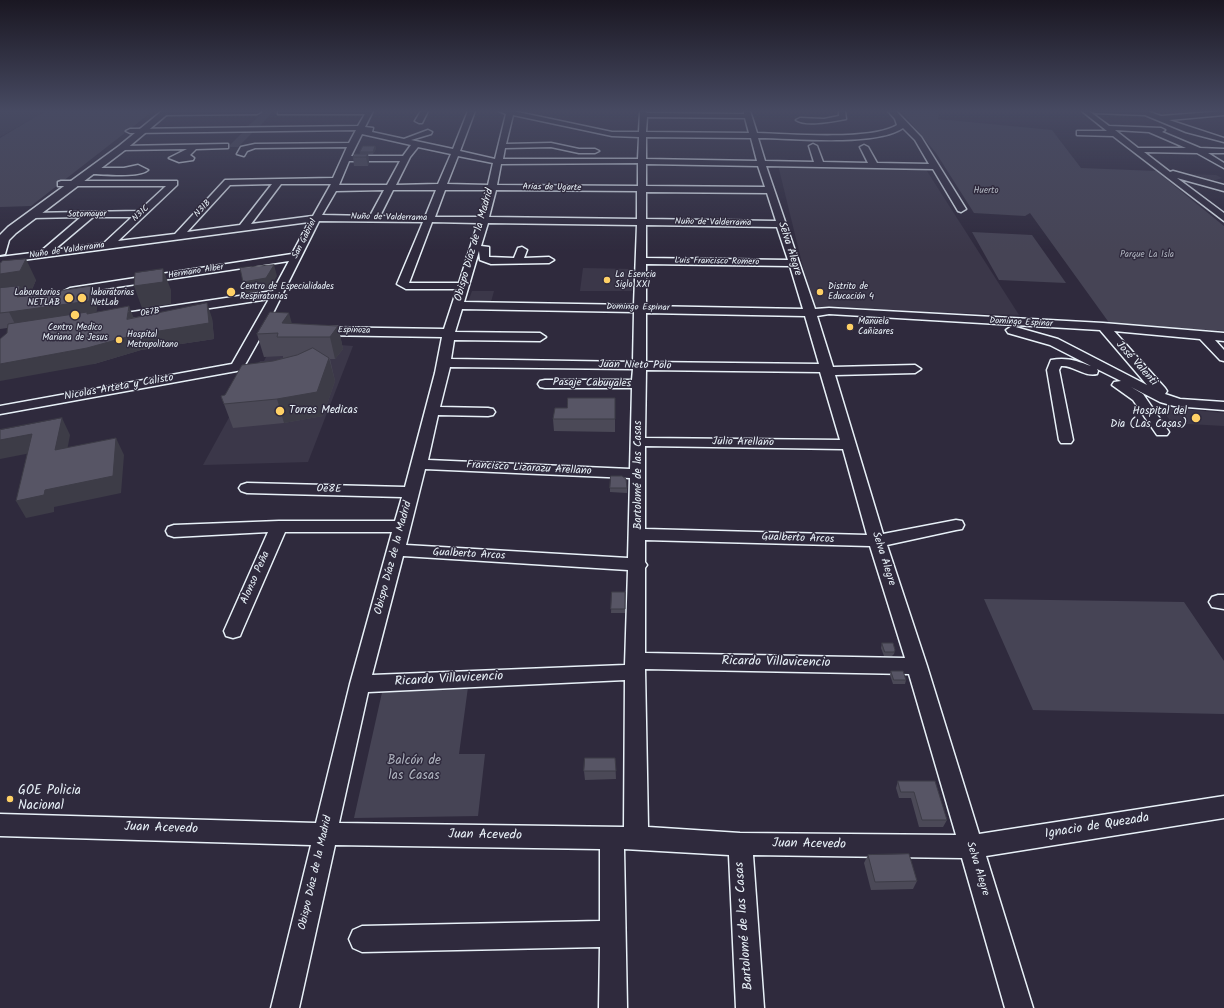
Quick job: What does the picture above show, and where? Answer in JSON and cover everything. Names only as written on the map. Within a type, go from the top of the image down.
[{"type":"main road","points":[[0,251],[5,236],[98,158]]},
{"type":"main road","points":[[0,229],[61,184],[89,173],[109,158]]},
{"type":"street","points":[[346,159],[404,158]]},
{"type":"street","points":[[374,218],[406,158]]},
{"type":"street","points":[[453,158],[403,285],[464,286]]},
{"type":"street","points":[[487,158],[500,161],[606,158]]},
{"type":"street","name":"Bartolomé de las Casas","points":[[636,838],[635,666],[638,565],[640,261],[643,158]]},
{"type":"street","points":[[663,158],[761,163],[935,167]]},
{"type":"street","name":"Selva Alegre","points":[[760,158],[794,264],[814,313],[826,370],[848,445],[917,666],[1019,1008]]},
{"type":"street","points":[[817,158],[819,164]]},
{"type":"street","points":[[870,158],[874,166]]},
{"type":"street","points":[[930,158],[961,209]]},
{"type":"street","points":[[1147,158],[1224,218]]},
{"type":"street","points":[[1211,158],[1224,166]]},
{"type":"street","name":"San Gabriel","points":[[237,367],[259,329],[316,218],[335,185],[346,159]]},
{"type":"street","name":"Obispo Díaz de la Madrid","points":[[285,1008],[324,834],[360,684],[419,464],[444,363],[449,335],[484,220],[500,161]]},
{"type":"street","points":[[89,173],[124,171]]},
{"type":"street","points":[[1166,172],[1200,173]]},
{"type":"street","points":[[1166,172],[1224,188]]},
{"type":"street","name":"N31C","points":[[74,179],[174,183],[107,246]]},
{"type":"street","name":"Arias de Ugarte","points":[[228,182],[278,182],[391,187],[771,190]]},
{"type":"street","name":"N31B","points":[[178,236],[228,182]]},
{"type":"street","points":[[244,227],[278,182]]},
{"type":"street","points":[[1204,202],[1224,208]]},
{"type":"street","name":"Sotomayor","points":[[32,215],[142,214]]},
{"type":"street","points":[[43,254],[90,215]]},
{"type":"street","name":"Nuño de Valderrama","points":[[0,260],[316,218],[429,218],[781,224]]},
{"type":"street","points":[[475,248],[485,249],[484,258],[487,260],[549,260]]},
{"type":"street","points":[[518,260],[522,250]]},
{"type":"street","name":"Hermano Alber","points":[[62,292],[296,256]]},
{"type":"street","name":"Luis Francisco Romero","points":[[640,261],[794,264]]},
{"type":"street","name":"Oe7B","points":[[102,321],[277,294]]},
{"type":"street","name":"Domingo Espinar","points":[[458,305],[814,313],[829,311],[1103,327],[1224,337]]},
{"type":"street","name":"Domingo Espinar","points":[[814,313],[828,317],[1000,328],[1023,332],[1054,342],[1170,400]]},
{"type":"street","points":[[1054,342],[1054,333],[1068,326]]},
{"type":"street","name":"José Valenti","points":[[1103,327],[1170,400]]},
{"type":"street","points":[[259,329],[272,330]]},
{"type":"street","name":"Espinoza","points":[[304,330],[540,337]]},
{"type":"street","points":[[1204,336],[1224,357]]},
{"type":"street","points":[[1094,371],[1123,367],[1126,366],[1131,359]]},
{"type":"street","points":[[1066,440],[1052,370],[1056,364],[1069,362],[1094,371],[1138,397],[1162,432]]},
{"type":"street","name":"Juan Nieto Polo","points":[[444,363],[826,370],[915,369]]},
{"type":"street","name":"Nicolas Arteta y Calisto","points":[[0,410],[237,367]]},
{"type":"street","name":"Pasaje Cabuyales","points":[[545,384],[639,384]]},
{"type":"street","points":[[1170,400],[1224,406]]},
{"type":"street","points":[[432,411],[488,412]]},
{"type":"street","name":"Julio Arellano","points":[[639,442],[848,445]]},
{"type":"street","name":"Francisco Lizarazu Arellano","points":[[419,464],[639,474]]},
{"type":"street","name":"Oe8E","points":[[247,488],[411,492]]},
{"type":"street","points":[[174,531],[279,526],[402,527]]},
{"type":"street","name":"Alonso Peña","points":[[233,630],[279,526]]},
{"type":"street","name":"Gualberto Arcos","points":[[638,534],[877,541],[956,526]]},
{"type":"street","name":"Gualberto Arcos","points":[[397,550],[638,565]]},
{"type":"street","name":"Ricardo Villavicencio","points":[[360,684],[635,666],[917,666]]},
{"type":"street","name":"Ignacio de Quezada","points":[[970,847],[1224,808]]},
{"type":"street","name":"Juan Acevedo","points":[[0,825],[324,834],[636,838],[740,844],[970,847]]},
{"type":"street","points":[[612,838],[611,934],[613,1008]]},
{"type":"street","name":"Bartolomé de las Casas","points":[[740,844],[750,1008]]},
{"type":"street","points":[[362,939],[611,934]]},
{"type":"shaded area","points":[[778,165],[925,168],[1019,315],[813,308]]},
{"type":"shaded area","points":[[1184,174],[1216,175],[1222,178],[1210,182]]},
{"type":"shaded area","name":"La Esencia Siglo XXI","points":[[583,268],[632,269],[632,291],[580,291]]},
{"type":"shaded area","points":[[472,291],[494,291],[491,302],[468,302]]},
{"type":"shaded area","name":"Torres Medicas","points":[[280,329],[300,342],[353,346],[308,462],[203,465],[260,361],[264,361]]},
{"type":"shaded area","name":"Hospital del Dia (Las Casas)","points":[[1160,407],[1224,413],[1224,426],[1172,423]]},
{"type":"green space","points":[[0,158],[93,158],[31,206],[0,207]]},
{"type":"green space","name":"Parque La Isla","points":[[939,158],[1073,158],[1081,168],[1156,171],[1224,226],[1224,331],[1110,324],[1030,213],[1025,216],[974,213]]},
{"type":"green space","points":[[972,232],[1032,235],[1066,283],[999,280]]},
{"type":"green space","points":[[984,599],[1184,602],[1224,661],[1224,714],[1033,710]]},
{"type":"green space","name":"Balcón de las Casas","points":[[468,687],[459,754],[485,754],[478,816],[354,818],[383,688]]},
{"type":"building","points":[[26,259],[20,271],[0,274],[0,264],[2,261]]},
{"type":"building","points":[[274,265],[266,278],[243,282],[240,268]]},
{"type":"building","points":[[163,269],[163,282],[134,286],[135,273]]},
{"type":"building","points":[[20,286],[17,297],[91,286],[89,301],[0,313],[0,288]]},
{"type":"building","points":[[207,303],[209,323],[134,335],[87,348],[0,364],[0,339],[7,333],[8,324],[87,312],[87,314],[129,306],[127,319]]},
{"type":"building","points":[[270,312],[289,313],[282,323],[338,326],[330,337],[277,337],[278,333],[257,334]]},
{"type":"building","points":[[313,348],[329,358],[317,392],[277,399],[224,404],[221,396],[225,395],[242,365],[273,361],[297,355]]},
{"type":"building","points":[[568,398],[615,398],[615,419],[553,419],[555,408],[567,408]]},
{"type":"building","points":[[62,418],[55,450],[116,438],[113,476],[45,490],[44,495],[16,501],[32,434],[0,440],[0,430]]},
{"type":"building","points":[[611,476],[622,476],[626,479],[627,488],[610,488]]},
{"type":"building","points":[[612,592],[625,592],[625,609],[611,609]]},
{"type":"building","points":[[882,643],[893,643],[895,650],[894,652],[885,652]]},
{"type":"building","points":[[891,671],[903,671],[906,680],[894,680]]},
{"type":"building","points":[[585,758],[615,758],[616,771],[584,771]]},
{"type":"building","points":[[898,781],[935,781],[947,820],[922,820],[914,792],[901,792]]},
{"type":"building","points":[[909,854],[917,881],[875,882],[868,855]]},
{"type":"place","name":"La Esencia Siglo XXI","points":[[607,280]]},
{"type":"place","name":"Centro de Especialidades Respiratorias","points":[[231,292]]},
{"type":"place","name":"Distrito de Educación 4","points":[[820,292]]},
{"type":"place","name":"Laboratorios NETLAB","points":[[69,298]]},
{"type":"place","name":"laboratorias NetLab","points":[[82,298]]},
{"type":"place","name":"Centro Medico Mariana de Jesus","points":[[75,315]]},
{"type":"place","name":"Manuela Cañizares","points":[[850,327]]},
{"type":"place","name":"Hospital Metropolitano","points":[[119,340]]},
{"type":"place","name":"Torres Medicas","points":[[280,411]]},
{"type":"place","name":"Hospital del Dia (Las Casas)","points":[[1196,418]]},
{"type":"place","name":"GOE Policia Nacional","points":[[10,799]]},
{"type":"park label","name":"Huerto","points":[[986,191]]}]
